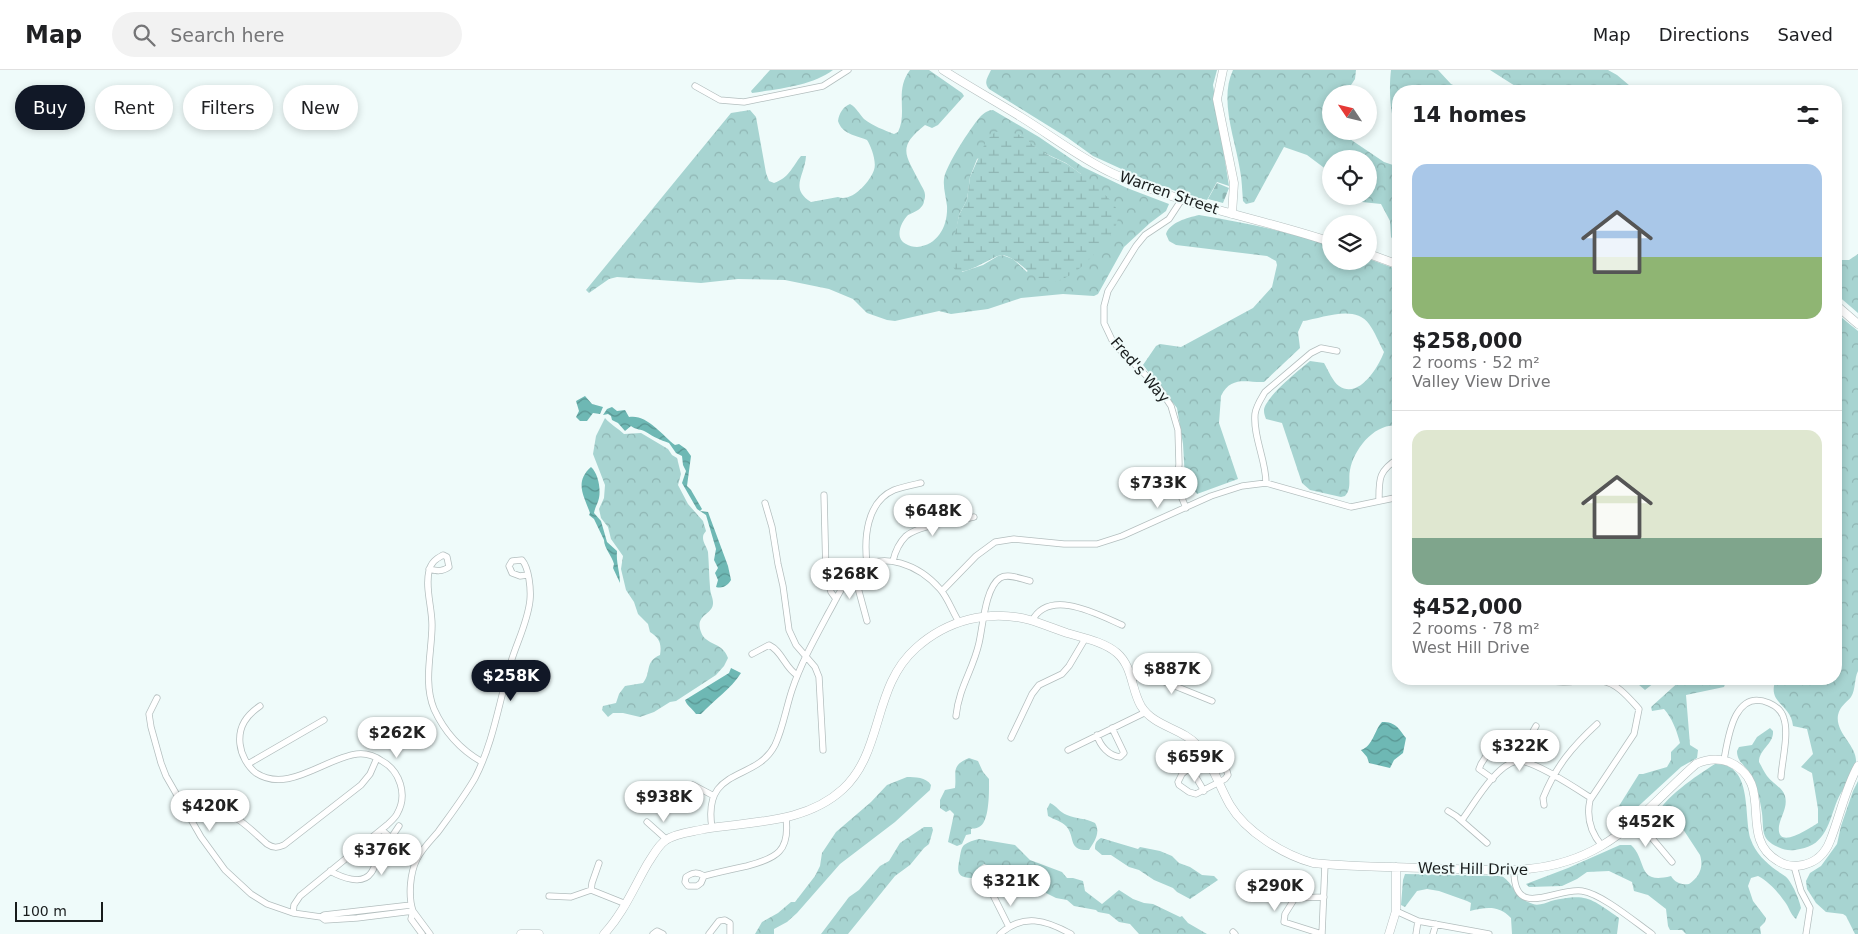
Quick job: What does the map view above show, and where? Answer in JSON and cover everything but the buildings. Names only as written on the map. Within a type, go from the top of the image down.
[{"type":"street","points":[[695,86],[720,100],[744,102],[823,86],[848,70]]},
{"type":"street","name":"Warren Street","points":[[943,70],[1086,160],[1138,184],[1232,214],[1291,228],[1322,239]]},
{"type":"street","points":[[1223,70],[1217,99],[1234,183],[1232,214]]},
{"type":"street","name":"Fred's Way","points":[[1182,199],[1169,219],[1145,235],[1136,246],[1108,291],[1104,306],[1104,323],[1112,340],[1159,388],[1171,406],[1178,430],[1179,464],[1177,486],[1186,508]]},
{"type":"street","points":[[1377,257],[1392,262]]},
{"type":"street","points":[[1842,311],[1858,324]]},
{"type":"street","points":[[1266,483],[1266,471],[1257,434],[1255,412],[1260,401],[1265,392],[1311,353],[1321,348],[1337,352]]},
{"type":"street","points":[[1379,501],[1379,479],[1386,466],[1392,462]]},
{"type":"street","points":[[867,564],[865,548],[867,529],[876,506],[893,490],[921,483]]},
{"type":"street","points":[[942,591],[976,556],[995,542],[1014,539],[1064,544],[1097,544],[1122,536],[1211,496],[1242,486],[1266,483],[1351,507],[1392,498]]},
{"type":"street","points":[[824,495],[826,574],[830,592],[836,599]]},
{"type":"street","points":[[765,503],[772,527],[783,586],[788,630],[796,645],[816,667],[819,677],[823,750]]},
{"type":"street","points":[[893,561],[895,552],[907,535],[920,529],[974,517]]},
{"type":"street","points":[[712,828],[711,806],[714,796],[721,786],[730,778],[761,761],[776,743],[806,655],[836,599],[854,573],[867,564],[893,561],[908,565],[922,573],[942,591],[959,622]]},
{"type":"street","points":[[429,569],[428,580],[432,624],[429,676],[430,694],[434,708],[446,729],[462,749],[482,762]]},
{"type":"street","points":[[854,573],[867,621]]},
{"type":"street","points":[[422,934],[411,919],[411,884],[417,859],[464,797],[490,745],[511,662],[530,601],[530,585],[527,575]]},
{"type":"street","points":[[956,716],[959,694],[979,643],[990,595],[998,579],[1004,576],[1030,581]]},
{"type":"street","points":[[1032,621],[1041,611],[1055,604],[1095,613],[1122,625]]},
{"type":"street","points":[[604,934],[612,926],[654,854],[666,839],[688,832],[786,818],[809,811],[841,791],[854,778],[870,748],[886,691],[898,668],[928,638],[959,622],[984,616],[1009,617],[1032,621],[1108,647],[1122,659],[1141,705],[1146,712],[1068,750]]},
{"type":"street","points":[[1011,738],[1032,694],[1039,685],[1062,674],[1085,639]]},
{"type":"street","points":[[752,654],[769,646],[775,648],[792,672],[798,675]]},
{"type":"street","points":[[1131,678],[1146,676],[1155,678],[1212,701]]},
{"type":"street","points":[[1602,846],[1590,826],[1588,810],[1591,798],[1634,734],[1639,709],[1623,692],[1610,685]]},
{"type":"street","points":[[157,698],[149,714],[158,754],[166,776],[201,837],[235,880],[251,894],[266,904],[293,913],[320,917],[325,920],[412,908]]},
{"type":"street","points":[[1780,777],[1786,725],[1784,717],[1780,711],[1766,702],[1747,703],[1733,718],[1724,760],[1742,770],[1752,782],[1756,797],[1757,832],[1765,852],[1782,864],[1804,865],[1817,860],[1825,852],[1858,766]]},
{"type":"street","points":[[260,706],[249,714],[241,727],[240,745],[248,764],[254,772],[264,777],[280,780],[291,778],[356,754],[364,754],[377,758],[393,770],[399,779],[402,789],[401,805],[397,814],[382,830],[300,896],[294,905],[293,913]]},
{"type":"street","name":"West Hill Drive","points":[[1146,712],[1196,744],[1234,810],[1247,825],[1295,858],[1313,863],[1514,871],[1549,867],[1571,860],[1602,846],[1636,820],[1696,764],[1708,760],[1724,760]]},
{"type":"street","points":[[248,764],[324,720]]},
{"type":"street","points":[[1544,805],[1542,798],[1554,775],[1574,745],[1597,724]]},
{"type":"street","points":[[1517,746],[1527,742],[1536,726]]},
{"type":"street","points":[[1097,735],[1099,744],[1115,756],[1120,757],[1124,753],[1123,748],[1112,728]]},
{"type":"street","points":[[1493,778],[1480,768],[1480,764],[1499,736],[1503,734],[1517,746],[1519,761]]},
{"type":"street","points":[[1204,755],[1182,774],[1178,782],[1179,786],[1196,794],[1218,783],[1228,775],[1223,758],[1209,764]]},
{"type":"street","points":[[192,820],[204,813],[217,811],[238,820],[267,844],[277,848],[284,845],[362,785],[370,774],[377,758]]},
{"type":"street","points":[[1462,820],[1493,778],[1505,766],[1519,761],[1534,765],[1554,775],[1591,798]]},
{"type":"street","points":[[1190,767],[1204,791]]},
{"type":"street","points":[[693,784],[714,796]]},
{"type":"street","points":[[1448,811],[1462,820],[1487,843]]},
{"type":"street","points":[[704,876],[765,861],[777,855],[786,840],[788,832],[786,818]]},
{"type":"street","points":[[1636,820],[1672,862]]},
{"type":"street","points":[[648,822],[666,839]]},
{"type":"street","points":[[330,871],[342,878],[366,878],[370,875],[378,856],[399,826]]},
{"type":"street","points":[[382,830],[391,838]]},
{"type":"street","points":[[592,890],[599,863]]},
{"type":"street","points":[[1324,898],[1295,898],[1285,914],[1284,922],[1322,934],[1326,864]]},
{"type":"street","points":[[1794,866],[1801,891],[1810,908],[1806,934]]},
{"type":"street","points":[[1389,934],[1396,911],[1396,867]]},
{"type":"street","points":[[1514,871],[1514,884],[1526,899],[1542,898],[1567,891],[1583,891],[1619,910],[1652,934]]},
{"type":"street","points":[[549,896],[571,898],[592,890],[626,904]]},
{"type":"street","points":[[994,897],[1008,926]]},
{"type":"street","points":[[412,908],[430,934]]},
{"type":"street","points":[[1396,911],[1418,921],[1489,934]]},
{"type":"street","points":[[711,934],[719,921],[725,920],[730,923],[730,934]]},
{"type":"street","points":[[1000,934],[1008,926],[1024,921],[1040,921],[1057,926],[1071,934]]},
{"type":"street","points":[[1416,934],[1418,921]]},
{"type":"street","points":[[1433,934],[1436,924]]},
{"type":"street","points":[[653,934],[657,931],[663,934]]},
{"type":"street","points":[[521,934],[539,934]]},
{"type":"green space","points":[[770,70],[833,70],[805,83],[752,93],[751,91]]},
{"type":"green space","points":[[910,70],[929,70],[964,96],[938,125],[932,128],[925,125],[910,140],[907,146],[908,158],[925,196],[921,207],[908,215],[901,226],[900,238],[907,245],[916,247],[931,243],[940,233],[946,221],[947,213],[944,186],[945,173],[959,147],[976,122],[983,114],[991,110],[1039,137],[1083,167],[1127,188],[1169,204],[1166,211],[1124,247],[1098,294],[1094,296],[1063,294],[1021,298],[988,309],[951,314],[939,311],[895,321],[867,313],[853,299],[829,289],[785,280],[738,279],[701,283],[617,277],[609,279],[589,293],[586,290],[731,113],[750,110],[756,117],[769,181],[774,183],[779,181],[790,172],[801,156],[806,156],[799,187],[804,197],[811,202],[849,197],[854,194],[872,175],[875,167],[874,159],[867,140],[849,134],[840,125],[838,121],[840,113],[850,104],[871,124],[894,134],[898,132],[902,117],[902,94],[905,78]],"holes":[[[1020,135],[1040,151],[1066,163],[1081,174],[1027,272],[1013,259],[1002,255],[983,265],[962,272],[956,232],[959,215],[967,200],[970,177],[977,159]]]},
{"type":"green space","points":[[991,70],[1217,70],[1213,85],[1229,186],[1217,182],[1207,200],[1150,182],[1093,156],[1068,138],[989,89],[986,82]]},
{"type":"green space","points":[[1233,70],[1356,70],[1355,79],[1351,85],[1322,85],[1322,140],[1351,140],[1366,150],[1322,150],[1322,166],[1307,155],[1284,147],[1254,202],[1246,204],[1243,201],[1241,174],[1229,119],[1227,94]]},
{"type":"green space","points":[[1391,70],[1438,70],[1453,85],[1392,85],[1392,111],[1390,93]]},
{"type":"green space","points":[[1490,70],[1608,70],[1629,85],[1514,85]]},
{"type":"green space","points":[[1003,131],[1022,136],[1043,152],[1072,167],[1102,192],[1117,210],[1118,216],[1113,232],[1081,267],[1060,280],[1051,282],[1036,277],[1017,262],[1003,255],[999,255],[964,271],[957,272],[952,266],[951,253],[959,215],[967,200],[970,177],[986,141],[995,132]]},
{"type":"green space","points":[[1377,157],[1392,165],[1392,238],[1390,221],[1381,204],[1377,204]]},
{"type":"green space","points":[[1217,183],[1229,188],[1223,203],[1208,199]]},
{"type":"green space","points":[[1199,215],[1266,228],[1322,243],[1322,270],[1377,270],[1377,262],[1392,267],[1392,426],[1382,428],[1374,433],[1361,446],[1352,462],[1348,490],[1345,496],[1341,497],[1310,490],[1302,483],[1282,423],[1266,419],[1264,411],[1269,399],[1275,392],[1310,361],[1324,363],[1335,382],[1346,389],[1354,389],[1361,385],[1373,373],[1384,352],[1369,324],[1363,318],[1347,313],[1303,321],[1298,332],[1300,348],[1264,382],[1240,382],[1230,385],[1225,389],[1221,396],[1219,423],[1238,479],[1197,494],[1185,479],[1183,444],[1177,408],[1143,365],[1156,346],[1160,344],[1181,347],[1253,308],[1272,287],[1277,265],[1276,261],[1267,256],[1176,245],[1169,241],[1166,234],[1171,226]]},
{"type":"green space","points":[[1858,254],[1858,313],[1842,299],[1842,260],[1849,260]]},
{"type":"green space","points":[[1842,318],[1858,331],[1858,671],[1853,694],[1839,712],[1838,722],[1854,751],[1856,764],[1839,796],[1829,824],[1821,837],[1809,847],[1797,850],[1781,848],[1768,841],[1763,829],[1762,813],[1756,787],[1750,773],[1738,758],[1737,751],[1739,747],[1752,745],[1757,737],[1770,728],[1773,731],[1773,736],[1761,754],[1759,762],[1767,776],[1782,790],[1785,796],[1786,804],[1779,826],[1780,834],[1788,838],[1795,836],[1818,823],[1818,809],[1812,773],[1801,767],[1813,754],[1807,729],[1793,726],[1788,712],[1776,699],[1774,685],[1842,685]]},
{"type":"green space","points":[[605,418],[624,434],[641,433],[668,449],[677,458],[681,474],[678,485],[688,504],[703,521],[706,531],[703,535],[703,540],[708,552],[710,589],[713,602],[711,610],[700,622],[701,632],[706,640],[722,649],[728,658],[716,675],[676,701],[670,702],[654,712],[640,717],[613,713],[608,717],[602,710],[603,706],[616,703],[619,694],[625,686],[643,683],[650,664],[660,655],[661,651],[659,641],[650,632],[648,624],[638,614],[634,602],[626,590],[621,569],[623,556],[611,539],[608,527],[601,518],[599,509],[604,498],[605,485],[593,454],[596,436]]},
{"type":"green space","points":[[1639,685],[1651,685],[1645,690]]},
{"type":"green space","points":[[1675,685],[1725,685],[1724,687],[1686,695],[1690,745],[1698,750],[1697,758],[1681,767],[1618,825],[1614,825],[1611,822],[1614,814],[1639,774],[1667,767],[1671,760],[1671,752],[1680,743],[1674,725],[1664,709],[1652,711],[1651,707]]},
{"type":"green space","points":[[969,758],[978,761],[989,779],[987,813],[983,824],[978,828],[971,829],[971,834],[966,835],[962,844],[957,846],[948,842],[954,814],[950,810],[946,812],[940,808],[940,800],[945,790],[955,788],[957,767]]},
{"type":"green space","points":[[1715,764],[1727,766],[1736,772],[1745,793],[1751,840],[1761,857],[1787,878],[1792,886],[1801,908],[1796,919],[1776,891],[1758,876],[1751,878],[1748,886],[1753,901],[1766,918],[1760,927],[1761,934],[1686,934],[1682,930],[1670,930],[1666,909],[1648,895],[1634,891],[1632,882],[1609,871],[1587,872],[1562,886],[1529,887],[1526,884],[1620,845],[1631,845],[1640,858],[1647,874],[1660,878],[1671,876],[1679,883],[1689,884],[1700,872],[1700,855],[1677,820],[1669,817],[1655,823],[1654,819],[1658,811],[1672,796]]},
{"type":"green space","points":[[907,777],[926,780],[931,785],[930,790],[895,822],[840,864],[797,913],[787,922],[774,929],[774,934],[755,934],[762,922],[778,913],[791,902],[795,902],[815,876],[820,866],[822,853],[836,832],[871,802],[887,785]]},
{"type":"green space","points":[[1858,781],[1858,934],[1855,934],[1846,916],[1826,912],[1816,903],[1807,889],[1806,881],[1810,873],[1821,866],[1837,844],[1841,826]]},
{"type":"green space","points":[[1050,803],[1067,815],[1095,823],[1097,834],[1089,850],[1082,850],[1075,846],[1066,826],[1048,816],[1047,809]]},
{"type":"green space","points":[[924,827],[932,827],[933,830],[929,844],[910,865],[895,876],[848,934],[821,934],[849,897],[859,890],[880,866],[889,861],[900,843]]},
{"type":"green space","points":[[1101,838],[1138,849],[1140,847],[1160,851],[1172,856],[1179,863],[1190,867],[1202,875],[1214,876],[1218,880],[1190,899],[1139,870],[1129,867],[1111,855],[1102,855],[1095,849],[1096,842]]},
{"type":"green space","points":[[979,839],[1015,845],[1030,860],[1062,872],[1067,878],[1083,881],[1085,891],[1102,904],[1119,890],[1133,899],[1153,904],[1180,917],[1182,916],[1188,923],[1207,934],[1139,934],[1130,924],[1119,922],[1109,914],[1074,906],[1067,900],[1056,898],[1044,892],[1028,894],[1023,892],[1014,874],[1004,867],[995,868],[984,864],[979,867],[972,878],[966,878],[958,871],[962,847]]},
{"type":"green space","points":[[1405,874],[1502,876],[1522,898],[1535,905],[1573,897],[1588,899],[1619,918],[1617,934],[1512,934],[1511,918],[1502,911],[1487,908],[1470,911],[1471,903],[1439,891],[1427,889],[1417,891],[1405,907],[1401,905]]},
{"type":"water","points":[[585,396],[592,404],[603,407],[600,414],[593,413],[587,421],[580,421],[576,417],[579,411],[576,401]]},
{"type":"water","points":[[612,407],[617,411],[625,410],[629,417],[636,417],[648,422],[675,445],[679,444],[686,449],[691,456],[687,486],[702,509],[700,511],[682,483],[686,471],[682,456],[676,453],[669,443],[644,431],[631,426],[625,431],[618,423],[612,420],[611,416],[608,414],[603,415],[607,409]]},
{"type":"water","points":[[591,467],[597,477],[600,490],[594,513],[601,521],[607,542],[617,551],[620,583],[613,568],[612,558],[594,519],[589,515],[590,513],[583,495],[583,478]]},
{"type":"water","points":[[700,511],[708,512],[728,566],[731,580],[723,587],[716,587],[718,580],[715,573],[718,568],[714,560],[716,549],[706,515]]},
{"type":"water","points":[[731,668],[741,673],[737,679],[701,714],[696,714],[685,700],[729,673]]},
{"type":"water","points":[[1382,722],[1394,724],[1406,738],[1403,753],[1394,760],[1390,768],[1369,763],[1361,750],[1371,742]]}]
